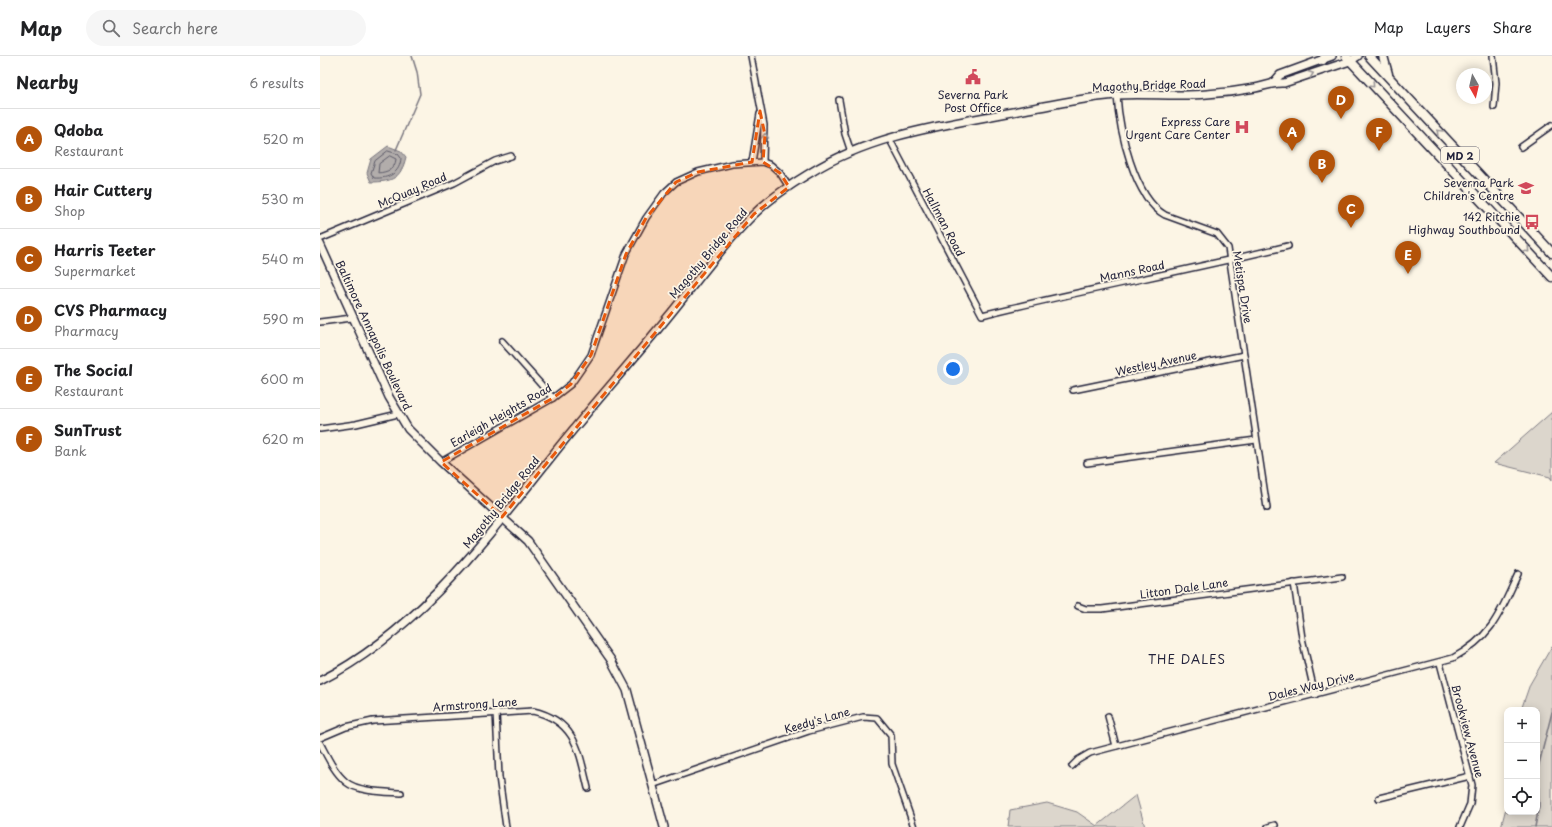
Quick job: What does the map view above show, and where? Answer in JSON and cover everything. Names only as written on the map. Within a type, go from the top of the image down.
[{"type":"highway","name":"MD 2","points":[[1369,56],[1552,253]]},
{"type":"highway","points":[[1383,56],[1389,78]]},
{"type":"highway","name":"MD 2","points":[[1348,59],[1552,277]]},
{"type":"main road","name":"Magothy Bridge Road","points":[[1274,82],[1280,75],[1332,56]]},
{"type":"main road","name":"Magothy Bridge Road","points":[[320,681],[368,652],[413,616],[462,568],[598,398],[666,319],[729,242],[754,214],[812,171],[851,152],[889,138],[921,130],[1079,99],[1117,95],[1200,95],[1242,90],[1274,82],[1284,84],[1358,56]]},
{"type":"main road","name":"Baltimore Annapolis Boulevard","points":[[320,244],[352,318],[398,414],[417,440],[528,541],[611,660],[627,690],[664,827]]},
{"type":"street","points":[[751,56],[765,135],[763,162],[771,165],[780,173],[789,187]]},
{"type":"street","points":[[1493,56],[1496,83],[1494,107]]},
{"type":"street","name":"Metispa Drive","points":[[1117,95],[1124,139],[1135,172],[1149,200],[1159,212],[1217,234],[1225,244],[1230,260],[1267,508]]},
{"type":"street","points":[[839,100],[845,134],[851,152]]},
{"type":"street","points":[[752,162],[760,111]]},
{"type":"street","points":[[1521,147],[1552,125]]},
{"type":"street","name":"Hallman Road","points":[[889,138],[982,315]]},
{"type":"street","name":"McQuay Road","points":[[320,239],[454,183],[495,161],[511,156]]},
{"type":"street","name":"Earleigh Heights Road","points":[[441,462],[553,398],[571,384],[591,355],[626,254],[646,218],[664,193],[676,182],[698,172],[752,162],[763,162]]},
{"type":"street","name":"Manns Road","points":[[982,315],[1288,246]]},
{"type":"street","points":[[320,322],[352,318]]},
{"type":"street","points":[[502,341],[553,398]]},
{"type":"street","name":"Westley Avenue","points":[[1072,390],[1244,355]]},
{"type":"street","points":[[320,429],[356,424],[398,414]]},
{"type":"street","points":[[1087,463],[1256,440]]},
{"type":"street","name":"Dales Way Drive","points":[[1072,766],[1084,755],[1440,663],[1454,658],[1472,648],[1485,635],[1500,614],[1518,574]]},
{"type":"street","name":"Litton Dale Lane","points":[[1078,606],[1102,610],[1342,577]]},
{"type":"street","points":[[1294,583],[1302,638],[1316,695]]},
{"type":"street","name":"Brookview Avenue","points":[[1440,663],[1472,785],[1472,797],[1460,827]]},
{"type":"street","name":"Armstrong Lane","points":[[320,738],[346,727],[374,721],[496,712],[533,711],[550,716],[561,723],[569,731],[578,749],[588,788]]},
{"type":"street","points":[[496,712],[499,777],[506,827]]},
{"type":"street","points":[[1108,716],[1116,746]]},
{"type":"street","name":"Keedy's Lane","points":[[652,785],[809,731],[862,717],[877,718],[891,735],[892,764],[914,827]]},
{"type":"street","points":[[320,743],[333,766],[347,783],[367,790],[401,793]]},
{"type":"street","points":[[1379,798],[1470,776]]},
{"type":"street","points":[[1268,827],[1275,825]]},
{"type":"highlighted area","points":[[760,111],[765,135],[763,162],[780,173],[789,187],[754,214],[502,517],[441,462],[553,398],[571,384],[591,355],[626,254],[646,218],[676,182],[698,172],[752,162]]},
{"type":"shaded area","points":[[1552,412],[1552,480],[1550,477],[1494,463]]},
{"type":"shaded area","points":[[1552,646],[1552,827],[1501,827],[1504,815],[1540,815],[1540,707],[1522,707],[1530,684]]},
{"type":"shaded area","points":[[1136,795],[1145,827],[1008,827],[1010,810],[1047,803],[1077,812],[1097,826]]},
{"type":"water","points":[[388,146],[401,151],[406,157],[402,170],[390,180],[371,182],[367,173],[371,159]]},
{"type":"waterway","points":[[396,150],[420,94],[417,72],[412,56]]},
{"type":"waterway","points":[[1535,827],[1539,806],[1538,768],[1552,712]]},
{"type":"place","name":"Severna Park Post Office","points":[[973,77]]},
{"type":"place","name":"CVS Pharmacy","points":[[1341,119]]},
{"type":"place","name":"Express Care Urgent Care Center","points":[[1242,127]]},
{"type":"place","name":"Qdoba","points":[[1292,151]]},
{"type":"place","name":"SunTrust","points":[[1379,151]]},
{"type":"place","name":"Hair Cuttery","points":[[1322,183]]},
{"type":"place","name":"Severna Park Children's Centre","points":[[1526,188]]},
{"type":"place","name":"142 Ritchie Highway Southbound","points":[[1532,222]]},
{"type":"place","name":"Harris Teeter","points":[[1351,228]]},
{"type":"place","name":"The Social","points":[[1408,274]]},
{"type":"district","name":"THE DALES","points":[[1187,659]]}]
